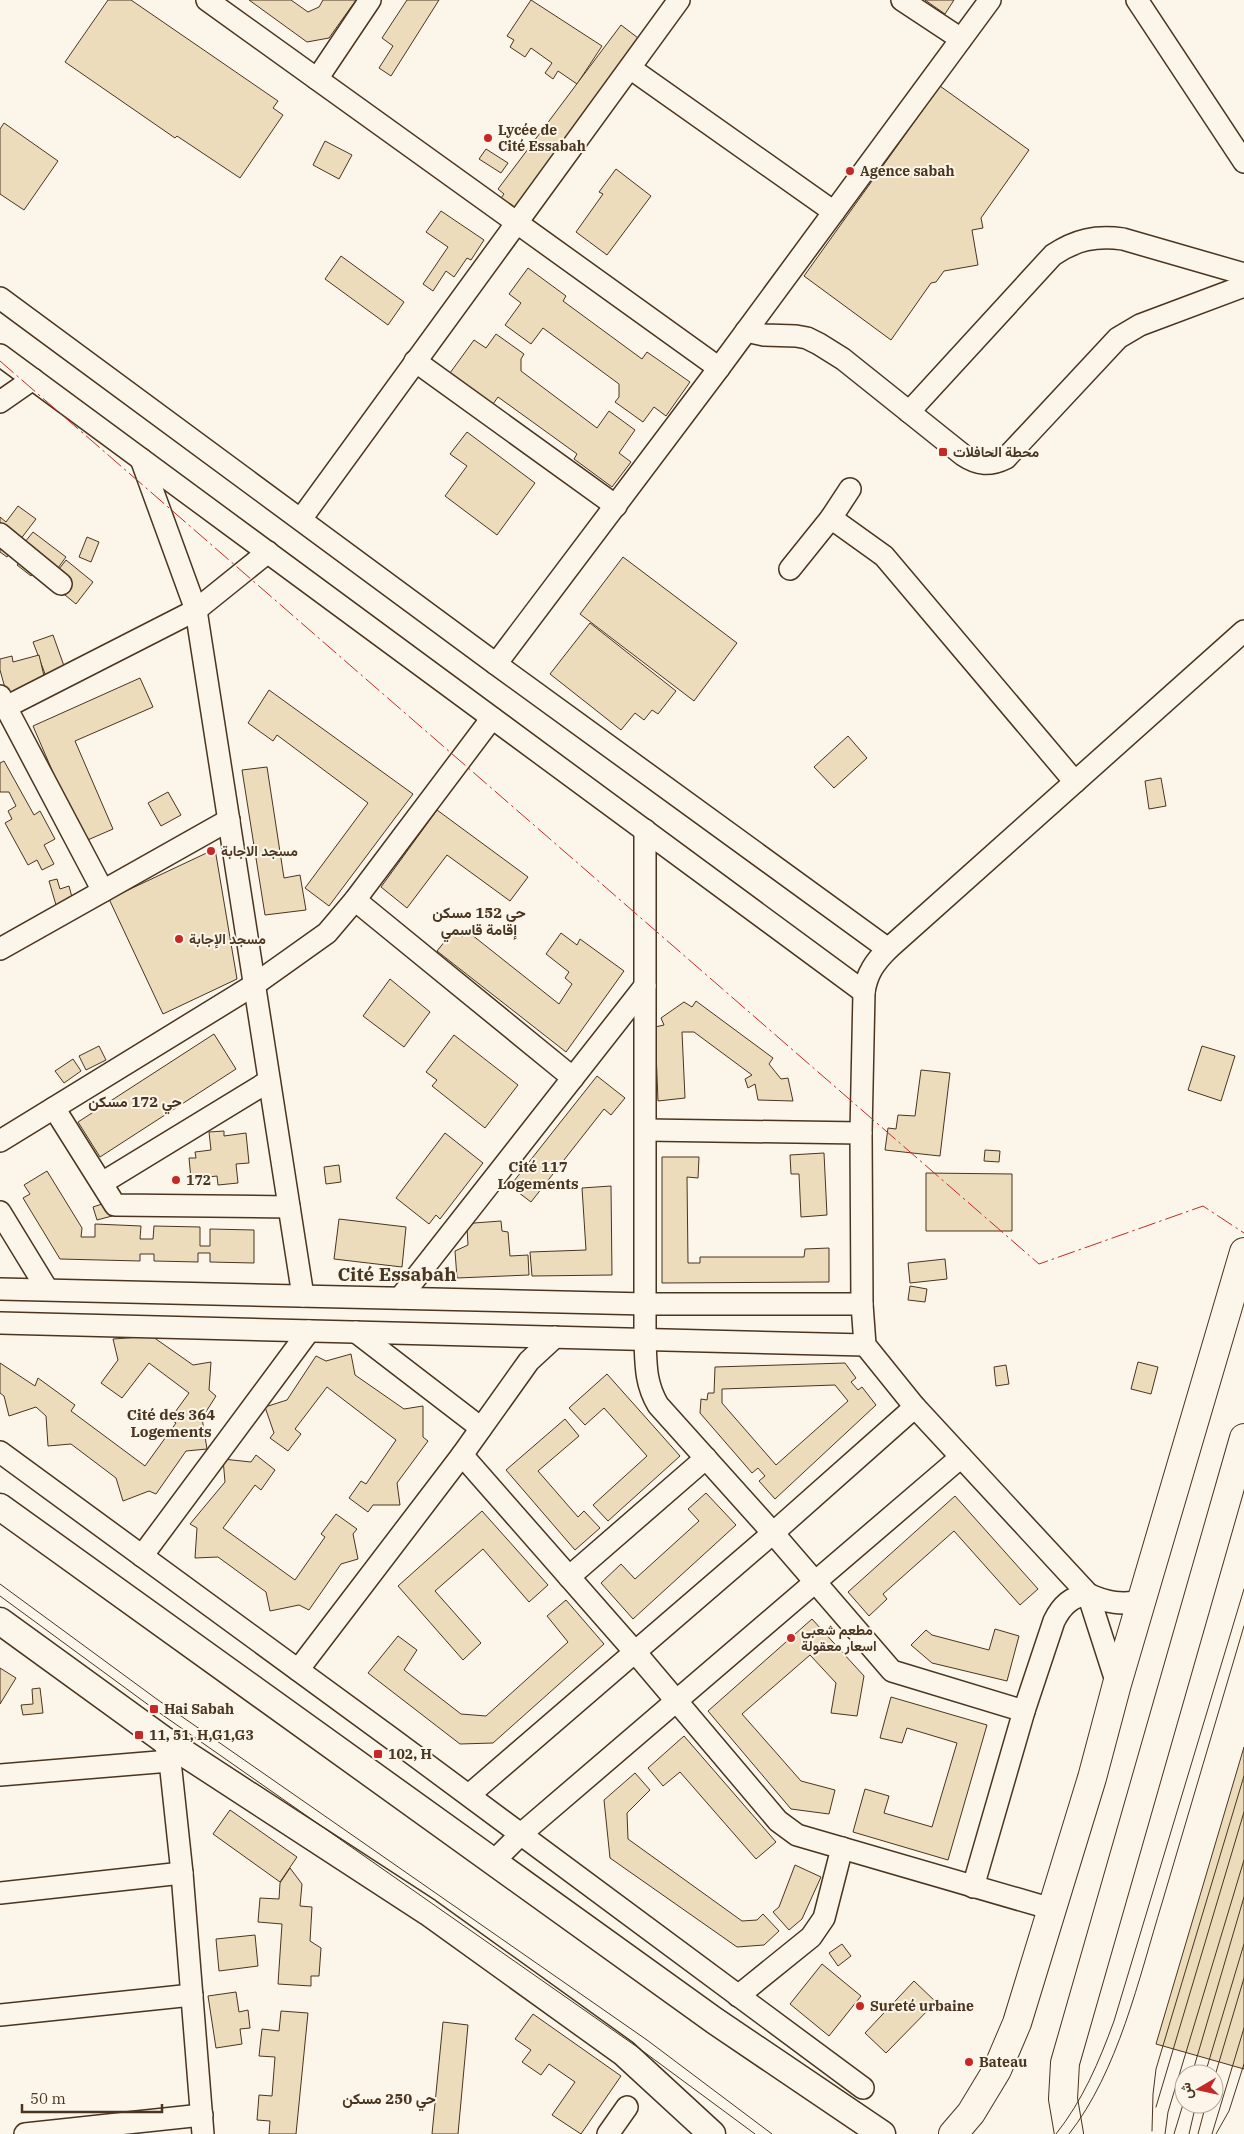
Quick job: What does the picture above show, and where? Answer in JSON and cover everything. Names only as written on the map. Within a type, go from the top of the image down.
[{"type":"highway","points":[[953,2134],[971,2113],[997,2070],[1017,2023],[1092,1778],[1117,1684],[1244,1252]]},
{"type":"highway","points":[[1069,2134],[1063,2099],[1065,2063],[1244,1438]]},
{"type":"main road","points":[[0,1507],[715,2021],[882,2134]]},
{"type":"main road","points":[[4,1627],[167,1751],[452,1929],[624,2053],[712,2134]]},
{"type":"street","points":[[207,0],[719,368]]},
{"type":"street","points":[[317,79],[370,0]]},
{"type":"street","points":[[301,519],[679,0]]},
{"type":"street","points":[[902,0],[961,39]]},
{"type":"street","points":[[496,664],[719,368],[990,0]]},
{"type":"street","points":[[1137,0],[1244,162]]},
{"type":"street","points":[[630,68],[834,212]]},
{"type":"street","points":[[910,412],[1053,255],[1078,241],[1108,237],[1244,274]]},
{"type":"street","points":[[746,331],[764,335],[796,336],[807,338],[819,344],[843,360],[972,461],[984,464],[996,463],[1006,458],[1015,450],[1118,338],[1140,326],[1244,286]]},
{"type":"street","points":[[0,298],[496,664],[888,948]]},
{"type":"street","points":[[0,355],[864,992]]},
{"type":"street","points":[[415,362],[616,506]]},
{"type":"street","points":[[0,402],[33,379]]},
{"type":"street","points":[[141,459],[196,610],[303,1296]]},
{"type":"street","points":[[790,569],[831,518],[850,489]]},
{"type":"street","points":[[831,518],[884,556],[1075,782]]},
{"type":"street","points":[[0,534],[61,584]]},
{"type":"street","points":[[103,891],[5,714],[196,610],[268,552]]},
{"type":"street","points":[[1117,1684],[1099,1623],[1088,1594],[915,1407],[865,1345],[862,1304],[861,1133],[864,992],[867,977],[888,948],[1244,631]]},
{"type":"street","points":[[0,1141],[254,985],[326,933],[356,900],[492,718]]},
{"type":"street","points":[[0,949],[229,820]]},
{"type":"street","points":[[645,830],[645,1340],[646,1373],[650,1391],[658,1405],[773,1533],[892,1671],[1024,1711]]},
{"type":"street","points":[[356,900],[573,1078]]},
{"type":"street","points":[[400,1298],[645,986]]},
{"type":"street","points":[[102,1183],[269,1081]]},
{"type":"street","points":[[54,1108],[115,1205],[289,1207]]},
{"type":"street","points":[[646,1130],[861,1133]]},
{"type":"street","points":[[0,1212],[47,1289]]},
{"type":"street","points":[[0,1289],[646,1304],[862,1304]]},
{"type":"street","points":[[1,1324],[865,1345]]},
{"type":"street","points":[[142,1556],[309,1331]]},
{"type":"street","points":[[356,1332],[481,1428]]},
{"type":"street","points":[[298,1670],[462,1455],[529,1362],[555,1337]]},
{"type":"street","points":[[469,1795],[773,1533],[915,1407]]},
{"type":"street","points":[[0,1452],[469,1795],[863,2088]]},
{"type":"street","points":[[462,1455],[677,1700],[778,1821],[797,1835],[1052,1910]]},
{"type":"street","points":[[493,1862],[521,1834],[961,1457]]},
{"type":"street","points":[[569,1576],[706,1458]]},
{"type":"street","points":[[973,1887],[1024,1711],[1059,1610],[1077,1596],[1088,1594],[1114,1603],[1129,1604],[1142,1601]]},
{"type":"street","points":[[0,1775],[167,1751],[182,1873],[202,2125],[25,2134]]},
{"type":"street","points":[[738,1996],[810,1937],[824,1918],[842,1848]]},
{"type":"street","points":[[0,1893],[182,1873]]},
{"type":"street","points":[[0,2015],[192,1995]]},
{"type":"street","points":[[608,2134],[626,2107]]},
{"type":"building","points":[[108,0],[131,0],[278,101],[273,108],[283,115],[240,178],[177,136],[175,138],[65,62]]},
{"type":"building","points":[[249,0],[291,0],[308,12],[319,7],[323,0],[356,0],[329,38],[307,42]]},
{"type":"building","points":[[407,0],[439,0],[391,76],[379,68],[393,46],[382,38]]},
{"type":"building","points":[[531,0],[602,46],[577,84],[558,71],[553,79],[545,73],[552,63],[531,48],[525,57],[510,47],[514,40],[507,36]]},
{"type":"building","points":[[925,0],[954,0],[945,14]]},
{"type":"building","points":[[621,25],[642,41],[513,214],[498,202],[504,194],[498,189]]},
{"type":"building","points":[[940,86],[1029,150],[981,218],[983,228],[972,230],[978,265],[944,271],[936,282],[931,283],[891,340],[804,276]]},
{"type":"building","points":[[4,123],[58,161],[24,210],[0,194],[0,129]]},
{"type":"building","points":[[325,141],[352,155],[339,179],[313,165]]},
{"type":"building","points":[[486,149],[508,163],[501,173],[479,159]]},
{"type":"building","points":[[616,169],[651,196],[607,255],[576,232],[603,194],[599,192]]},
{"type":"building","points":[[441,211],[484,240],[471,260],[467,258],[454,277],[446,271],[433,291],[423,284],[448,247],[426,232]]},
{"type":"building","points":[[341,256],[404,302],[388,325],[325,279]]},
{"type":"building","points":[[528,268],[566,296],[563,301],[642,359],[647,352],[690,382],[666,416],[654,407],[643,422],[615,402],[619,397],[619,384],[543,328],[531,344],[505,325],[521,303],[509,294]]},
{"type":"building","points":[[496,334],[524,354],[521,359],[521,371],[597,428],[609,411],[635,430],[619,453],[631,462],[612,487],[574,459],[577,454],[498,397],[493,404],[450,373],[474,340],[486,348]]},
{"type":"building","points":[[467,432],[535,483],[497,535],[445,496],[467,466],[450,454]]},
{"type":"building","points":[[18,506],[36,519],[7,557],[0,552],[0,517],[6,522]]},
{"type":"building","points":[[33,532],[66,557],[49,580],[35,570],[31,576],[17,565],[23,558],[16,553]]},
{"type":"building","points":[[87,537],[99,542],[91,562],[79,557]]},
{"type":"building","points":[[623,557],[737,643],[694,701],[580,614]]},
{"type":"building","points":[[66,560],[93,582],[76,604],[49,582]]},
{"type":"building","points":[[590,623],[676,691],[658,714],[652,710],[644,720],[635,713],[621,730],[550,674]]},
{"type":"building","points":[[53,635],[69,680],[50,687],[33,642]]},
{"type":"building","points":[[39,655],[45,680],[10,706],[0,670],[0,659],[12,656],[13,662]]},
{"type":"building","points":[[140,678],[153,707],[75,741],[113,829],[83,842],[33,726]]},
{"type":"building","points":[[269,690],[413,794],[329,906],[305,888],[368,803],[277,735],[273,741],[248,723]]},
{"type":"building","points":[[848,736],[867,758],[834,788],[814,767]]},
{"type":"building","points":[[4,761],[34,815],[40,811],[55,839],[44,845],[54,864],[42,870],[37,860],[28,865],[5,823],[12,819],[8,811],[16,806],[9,792],[0,792],[0,763]]},
{"type":"building","points":[[267,767],[284,878],[300,875],[306,910],[265,915],[242,770]]},
{"type":"building","points":[[1161,778],[1166,806],[1149,809],[1145,781]]},
{"type":"building","points":[[168,792],[181,815],[161,826],[148,803]]},
{"type":"building","points":[[437,810],[528,877],[510,901],[447,855],[407,908],[381,887]]},
{"type":"building","name":"مسجد الإجابة","points":[[215,849],[237,979],[163,1014],[109,899]]},
{"type":"building","points":[[57,879],[60,889],[69,886],[73,901],[56,905],[49,881]]},
{"type":"building","points":[[454,930],[462,937],[467,931],[559,1004],[572,984],[565,978],[569,972],[546,954],[561,933],[577,945],[580,939],[624,971],[566,1052],[437,951]]},
{"type":"building","points":[[390,979],[430,1012],[404,1047],[363,1016]]},
{"type":"building","points":[[696,1001],[773,1058],[769,1064],[781,1079],[788,1078],[793,1101],[758,1100],[755,1084],[748,1088],[745,1079],[752,1075],[694,1032],[682,1032],[685,1098],[658,1101],[655,1027],[664,1025],[661,1018],[684,1002],[692,1007]]},
{"type":"building","points":[[214,1034],[236,1069],[100,1157],[78,1122]]},
{"type":"building","points":[[454,1035],[518,1085],[485,1128],[432,1086],[437,1080],[426,1072]]},
{"type":"building","points":[[99,1046],[106,1060],[86,1070],[79,1056]]},
{"type":"building","points":[[1202,1046],[1235,1056],[1221,1101],[1188,1090]]},
{"type":"building","points":[[73,1059],[81,1071],[64,1083],[55,1071]]},
{"type":"building","points":[[921,1070],[950,1073],[940,1156],[885,1150],[888,1128],[896,1129],[898,1115],[915,1116]]},
{"type":"building","points":[[597,1076],[625,1098],[611,1115],[604,1109],[531,1202],[510,1186]]},
{"type":"building","points":[[224,1131],[224,1136],[246,1133],[249,1163],[236,1164],[238,1183],[218,1185],[217,1176],[191,1179],[189,1158],[196,1158],[195,1152],[211,1150],[209,1132]]},
{"type":"building","points":[[445,1133],[483,1163],[440,1219],[436,1215],[429,1224],[396,1198]]},
{"type":"building","points":[[985,1150],[1000,1151],[999,1162],[984,1161]]},
{"type":"building","points":[[824,1153],[827,1215],[801,1217],[799,1174],[791,1174],[790,1155]]},
{"type":"building","points":[[662,1157],[699,1157],[698,1178],[687,1177],[688,1263],[700,1263],[700,1257],[804,1257],[805,1249],[829,1248],[829,1282],[662,1283]]},
{"type":"building","points":[[339,1165],[341,1182],[326,1184],[324,1167]]},
{"type":"building","points":[[47,1171],[82,1228],[81,1237],[95,1237],[95,1224],[141,1226],[140,1239],[153,1239],[154,1226],[200,1227],[200,1246],[210,1246],[210,1229],[254,1230],[254,1263],[210,1262],[210,1253],[198,1253],[198,1262],[154,1261],[154,1254],[140,1254],[140,1261],[60,1259],[23,1198],[30,1194],[24,1185]]},
{"type":"building","points":[[926,1173],[1012,1174],[1012,1231],[926,1231]]},
{"type":"building","points":[[611,1186],[612,1275],[532,1276],[530,1252],[586,1250],[582,1188]]},
{"type":"building","points":[[108,1202],[112,1216],[97,1220],[93,1207]]},
{"type":"building","points":[[339,1219],[406,1227],[402,1267],[334,1259]]},
{"type":"building","points":[[501,1221],[502,1231],[508,1232],[510,1256],[528,1255],[529,1275],[457,1278],[455,1251],[468,1245],[467,1228],[474,1223]]},
{"type":"building","points":[[945,1259],[947,1279],[910,1283],[908,1263]]},
{"type":"building","points":[[910,1286],[927,1289],[925,1302],[908,1300]]},
{"type":"building","points":[[146,1332],[193,1365],[211,1362],[209,1390],[216,1396],[202,1418],[207,1449],[186,1451],[156,1494],[149,1491],[123,1501],[116,1478],[71,1444],[48,1446],[46,1416],[36,1407],[9,1416],[4,1396],[0,1393],[0,1363],[35,1386],[38,1378],[75,1405],[71,1411],[145,1466],[176,1423],[170,1419],[189,1393],[149,1363],[122,1398],[101,1383],[118,1360],[113,1339],[141,1337]]},
{"type":"building","points":[[351,1354],[355,1375],[404,1409],[423,1406],[423,1437],[428,1441],[397,1483],[400,1505],[373,1505],[368,1512],[349,1498],[361,1481],[366,1484],[396,1440],[327,1387],[295,1429],[301,1434],[288,1451],[270,1438],[274,1433],[265,1407],[287,1400],[316,1356],[326,1361]]},
{"type":"building","points":[[1138,1362],[1158,1367],[1151,1394],[1131,1389]]},
{"type":"building","points":[[845,1363],[856,1378],[851,1382],[858,1390],[862,1387],[876,1405],[775,1499],[759,1481],[765,1476],[758,1468],[752,1473],[700,1413],[701,1399],[707,1400],[708,1393],[714,1393],[715,1367]],"holes":[[[835,1385],[848,1401],[776,1465],[722,1403],[722,1389]]]},
{"type":"building","points":[[1006,1365],[1009,1384],[996,1386],[994,1367]]},
{"type":"building","points":[[607,1374],[680,1456],[608,1521],[593,1505],[647,1456],[604,1408],[585,1425],[569,1408]]},
{"type":"building","points":[[565,1419],[579,1436],[538,1471],[578,1517],[584,1511],[600,1528],[575,1550],[506,1470]]},
{"type":"building","points":[[256,1455],[275,1470],[261,1490],[255,1485],[223,1528],[295,1580],[325,1537],[321,1534],[336,1514],[357,1529],[353,1534],[358,1559],[341,1564],[309,1610],[299,1605],[270,1611],[266,1592],[218,1557],[195,1558],[197,1528],[190,1524],[225,1482],[223,1459],[251,1462]]},
{"type":"building","points":[[706,1493],[736,1525],[633,1619],[601,1583],[621,1564],[635,1579],[699,1521],[688,1509]]},
{"type":"building","points":[[955,1496],[1038,1589],[1020,1605],[954,1531],[883,1594],[887,1599],[869,1616],[848,1592]]},
{"type":"building","points":[[482,1511],[548,1585],[529,1602],[483,1549],[435,1591],[481,1643],[463,1660],[398,1586]]},
{"type":"building","points":[[566,1600],[604,1644],[493,1743],[460,1744],[368,1673],[398,1636],[417,1650],[404,1670],[461,1714],[486,1716],[568,1642],[547,1616]]},
{"type":"building","points":[[812,1619],[864,1676],[857,1716],[831,1713],[836,1683],[810,1655],[742,1714],[801,1781],[835,1790],[829,1814],[791,1809],[708,1711]]},
{"type":"building","points":[[995,1629],[1019,1636],[1007,1681],[932,1663],[911,1645],[926,1630],[932,1635],[989,1650]]},
{"type":"building","points":[[0,1668],[16,1678],[0,1704]]},
{"type":"building","points":[[40,1688],[43,1713],[23,1715],[21,1705],[33,1704],[32,1689]]},
{"type":"building","points":[[891,1697],[987,1725],[948,1860],[853,1832],[865,1789],[889,1796],[884,1813],[932,1827],[957,1743],[907,1728],[902,1743],[880,1738]]},
{"type":"building","points":[[684,1736],[776,1842],[756,1859],[680,1772],[663,1786],[648,1768]]},
{"type":"building","points":[[1244,1747],[1244,2069],[1156,2044]]},
{"type":"building","points":[[635,1773],[650,1790],[627,1813],[628,1839],[742,1921],[757,1920],[763,1914],[779,1931],[764,1945],[737,1947],[610,1858],[604,1800]]},
{"type":"building","points":[[230,1810],[297,1857],[280,1882],[213,1834]]},
{"type":"building","points":[[795,1865],[821,1877],[802,1919],[789,1930],[773,1912],[779,1907]]},
{"type":"building","points":[[290,1868],[302,1884],[300,1906],[312,1907],[310,1941],[321,1948],[319,1976],[311,1976],[311,1986],[278,1984],[282,1924],[258,1922],[260,1898],[279,1899],[280,1883]]},
{"type":"building","points":[[255,1935],[258,1966],[219,1971],[216,1939]]},
{"type":"building","points":[[842,1944],[851,1956],[838,1966],[829,1953]]},
{"type":"building","points":[[822,1964],[861,1996],[829,2036],[790,2004]]},
{"type":"building","points":[[914,1981],[936,2002],[886,2053],[865,2033]]},
{"type":"building","points":[[236,1992],[239,2012],[248,2010],[250,2028],[240,2029],[242,2044],[216,2048],[208,1996]]},
{"type":"building","points":[[281,2011],[308,2013],[296,2134],[269,2134],[270,2121],[257,2120],[259,2095],[272,2096],[275,2057],[259,2056],[262,2029],[279,2031]]},
{"type":"building","points":[[533,2014],[621,2076],[581,2134],[552,2115],[575,2082],[549,2064],[541,2075],[522,2062],[531,2050],[515,2039]]},
{"type":"building","points":[[443,2022],[468,2025],[458,2134],[432,2134]]},
{"type":"tram line","points":[[0,1584],[158,1700],[647,2040],[772,2134]]},
{"type":"tram line","points":[[1056,2134],[1066,2121],[1090,2080],[1114,2021],[1244,1589]]},
{"type":"tram line","points":[[0,1596],[154,1709],[640,2049],[755,2134]]},
{"type":"tram line","points":[[1069,2134],[1101,2082],[1125,2023],[1145,1962],[1244,1626]]},
{"type":"tram line","points":[[1152,2131],[1156,2069],[1244,1776]]},
{"type":"tram line","points":[[1156,2107],[1244,1812]]},
{"type":"tram line","points":[[1165,2134],[1168,2112],[1244,1860]]},
{"type":"tram line","points":[[1195,2064],[1244,1897]]},
{"type":"tram line","points":[[1208,2064],[1244,1944]]},
{"type":"tram line","points":[[1218,2064],[1244,1978]]},
{"type":"tram line","points":[[1212,2134],[1244,2028]]},
{"type":"tram line","points":[[1216,2134],[1229,2111],[1244,2064]]},
{"type":"tram line","points":[[1174,2134],[1180,2114]]},
{"type":"tram line","points":[[1189,2134],[1194,2114]]},
{"type":"tram line","points":[[1198,2134],[1203,2114]]},
{"type":"power","points":[[0,361],[1039,1264],[1203,1206],[1244,1233]]},
{"type":"place","name":"Lycée de Cité Essabah","points":[[488,138]]},
{"type":"place","name":"Agence sabah","points":[[850,171]]},
{"type":"place","name":"محطة الحافلات","points":[[943,452]]},
{"type":"place","name":"مسجد الاجابة","points":[[211,851]]},
{"type":"place","name":"مسجد الإجابة","points":[[179,939]]},
{"type":"place","name":"172","points":[[176,1180]]},
{"type":"place","name":"مطعم شعبي اسعار معقولة","points":[[791,1638]]},
{"type":"place","name":"Hai Sabah","points":[[154,1709]]},
{"type":"place","name":"11, 51, H,G1,G3","points":[[139,1735]]},
{"type":"place","name":"102, H","points":[[378,1754]]},
{"type":"place","name":"Sureté urbaine","points":[[860,2006]]},
{"type":"place","name":"Bateau","points":[[969,2062]]},
{"type":"district","name":"حي 152 مسكن إقامة قاسمي","points":[[479,920]]},
{"type":"district","name":"حي 172 مسكن","points":[[135,1101]]},
{"type":"district","name":"Cité 117 Logements","points":[[538,1174]]},
{"type":"district","name":"Cité Essabah","points":[[397,1274]]},
{"type":"district","name":"Cité des 364 Logements","points":[[171,1422]]},
{"type":"district","name":"حي 250 مسكن","points":[[389,2098]]}]
